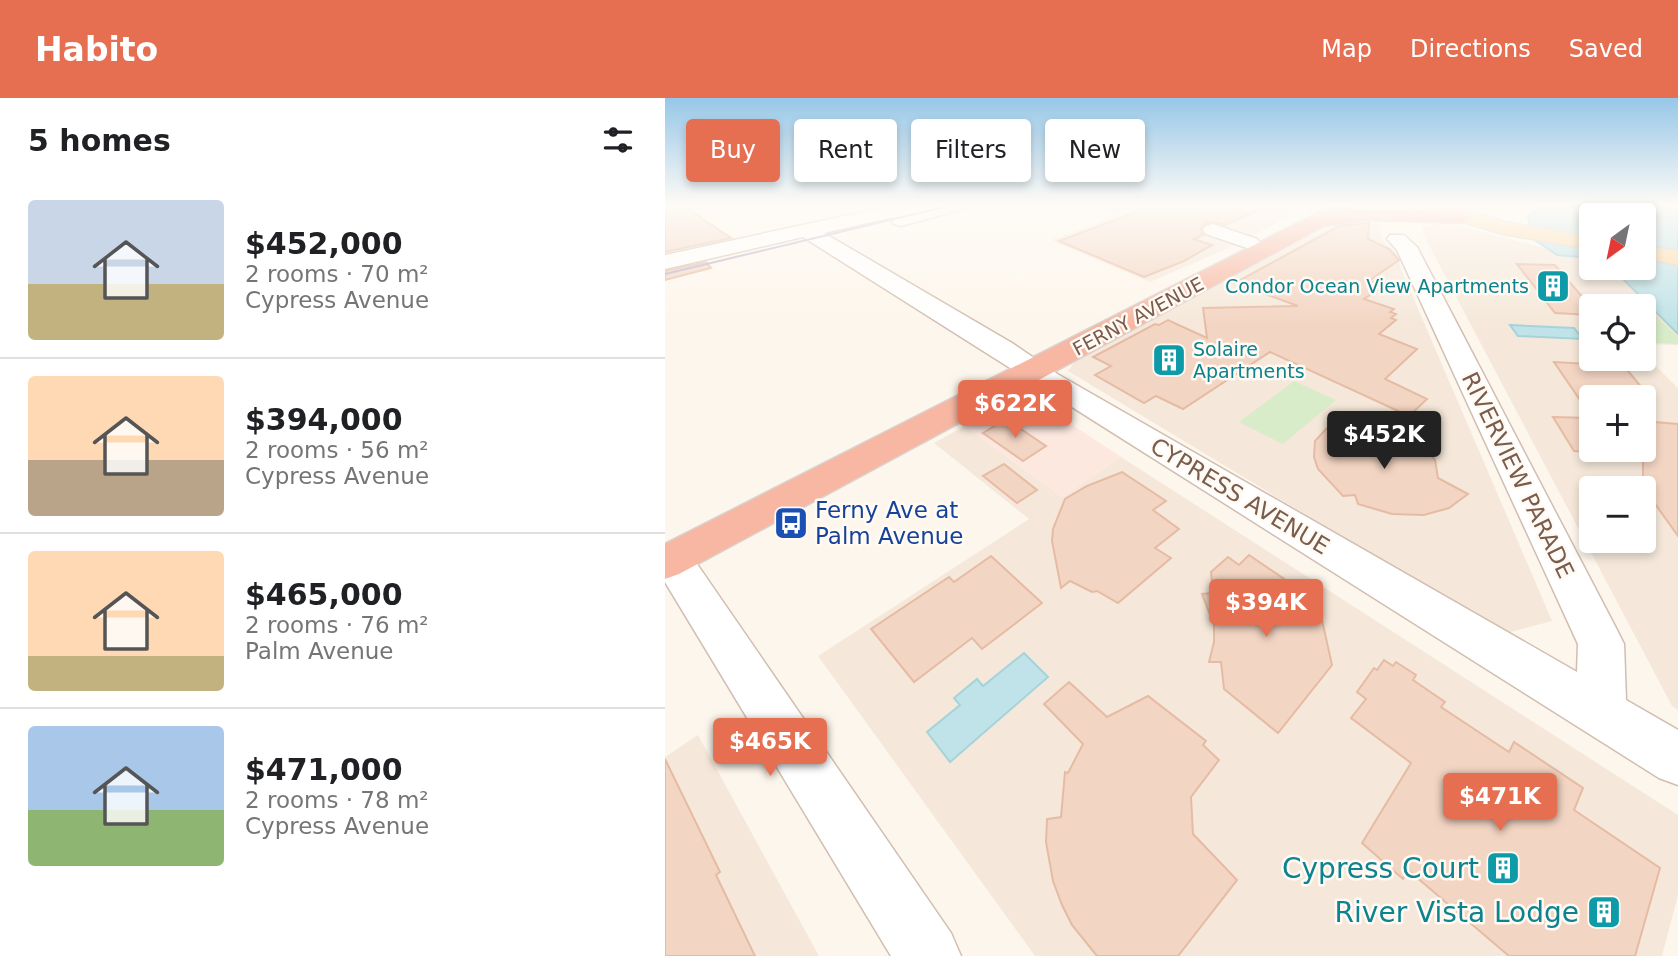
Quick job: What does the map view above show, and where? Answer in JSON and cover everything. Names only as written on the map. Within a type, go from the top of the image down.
[{"type":"highway","name":"FERNY AVENUE","points":[[667,554],[1249,244]]},
{"type":"highway","name":"FERNY AVENUE","points":[[1023,365],[1263,244]]},
{"type":"main road","points":[[1656,254],[1678,258]]},
{"type":"street","points":[[665,262],[763,244]]},
{"type":"street","name":"CYPRESS AVENUE","points":[[827,244],[1678,759]]},
{"type":"street","name":"RIVERVIEW PARADE","points":[[1424,244],[1601,644],[1601,711]]},
{"type":"street","points":[[667,554],[928,956]]},
{"type":"shaded area","points":[[1061,244],[1236,244],[1150,282]]},
{"type":"shaded area","points":[[1294,244],[1387,244],[1397,253],[1401,269],[1552,621],[1503,634],[1068,371],[1075,361]]},
{"type":"shaded area","points":[[1428,244],[1528,244],[1557,255],[1579,257],[1579,280],[1624,280],[1638,294],[1579,294],[1579,371],[1656,371],[1656,365],[1678,388],[1678,710],[1672,706],[1591,553],[1656,553],[1656,476],[1579,476],[1579,530]]},
{"type":"shaded area","points":[[1656,312],[1678,334],[1678,345],[1656,344]]},
{"type":"shaded area","points":[[1021,397],[1033,399],[1121,457],[1062,497],[965,426],[1010,400]]},
{"type":"shaded area","points":[[965,426],[1062,497],[1121,457],[1678,815],[1678,895],[1662,956],[1035,956],[818,656],[1029,519],[934,443]]},
{"type":"shaded area","points":[[698,735],[819,956],[665,956],[665,757]]},
{"type":"green space","points":[[1656,316],[1678,337],[1678,344],[1656,343]]},
{"type":"green space","points":[[1294,381],[1336,400],[1283,444],[1239,422]]},
{"type":"water","points":[[1541,244],[1579,244],[1579,257],[1557,255]]},
{"type":"water","points":[[1656,244],[1678,244],[1678,334],[1656,312],[1656,294],[1638,294],[1624,280],[1656,280]]},
{"type":"water","points":[[1510,325],[1574,328],[1579,339],[1518,336]]},
{"type":"water","points":[[1024,653],[1048,677],[950,762],[927,732],[960,705],[954,698],[977,679],[983,686]]},
{"type":"pier","points":[[1656,354],[1669,354],[1678,361],[1678,388],[1656,366]]},
{"type":"building","points":[[665,244],[703,244],[665,252]]},
{"type":"building","points":[[1066,244],[1212,245],[1184,261],[1144,277]]},
{"type":"building","points":[[1306,244],[1379,244],[1389,249],[1399,260],[1370,281],[1384,286],[1364,299],[1394,309],[1390,312],[1396,314],[1391,318],[1396,320],[1379,334],[1417,349],[1385,379],[1427,399],[1409,416],[1270,352],[1183,409],[1156,396],[1144,403],[1095,375],[1111,366],[1093,357],[1155,324],[1159,325],[1168,320],[1207,338],[1203,308],[1298,306],[1235,283]]},
{"type":"building","points":[[706,262],[711,268],[665,280],[665,271]]},
{"type":"building","name":"Condor Ocean View Apartments","points":[[1517,264],[1555,265],[1580,294],[1579,314],[1555,313]]},
{"type":"building","points":[[1554,362],[1579,363],[1579,371],[1628,371],[1640,385],[1579,385],[1579,398]]},
{"type":"building","points":[[1553,417],[1579,418],[1579,451],[1574,451]]},
{"type":"building","points":[[1006,419],[1046,446],[1023,461],[983,433]]},
{"type":"building","points":[[1656,422],[1678,424],[1678,536],[1656,505],[1656,476],[1643,476],[1643,462],[1656,462]]},
{"type":"building","points":[[1327,428],[1398,431],[1426,449],[1435,460],[1438,478],[1468,494],[1449,508],[1424,515],[1392,514],[1358,504],[1355,495],[1343,496],[1318,469],[1314,457],[1315,441]]},
{"type":"building","points":[[1004,464],[1037,490],[1017,503],[983,476]]},
{"type":"building","points":[[1122,472],[1166,501],[1153,510],[1179,529],[1155,548],[1171,558],[1118,603],[1097,591],[1092,592],[1070,581],[1061,588],[1052,541],[1053,529],[1065,499],[1087,486]]},
{"type":"building","points":[[1249,555],[1318,602],[1332,665],[1278,733],[1224,689],[1221,662],[1209,662],[1214,642],[1214,625],[1202,594],[1213,593],[1211,572],[1228,557],[1239,565]]},
{"type":"building","points":[[991,556],[1042,603],[982,649],[972,638],[914,682],[871,629],[949,577],[954,582]]},
{"type":"building","points":[[1384,660],[1393,666],[1396,662],[1416,675],[1413,680],[1445,702],[1441,707],[1509,752],[1514,742],[1583,788],[1574,810],[1660,868],[1635,956],[1509,956],[1408,870],[1403,879],[1362,843],[1411,763],[1351,718],[1366,699],[1357,692],[1374,668],[1377,670]]},
{"type":"building","points":[[1069,682],[1107,717],[1148,696],[1206,741],[1203,745],[1219,760],[1191,797],[1193,834],[1237,880],[1178,956],[1097,956],[1072,925],[1062,905],[1053,881],[1046,842],[1047,819],[1061,817],[1065,772],[1068,773],[1083,744],[1044,704]]},
{"type":"building","points":[[665,759],[720,872],[716,875],[755,956],[665,956]]},
{"type":"tram line","points":[[665,274],[790,244]]},
{"type":"place","name":"Condor Ocean View Apartments","points":[[1553,286]]},
{"type":"place","name":"Solaire Apartments","points":[[1169,360]]},
{"type":"place","name":"Ferny Ave at Palm Avenue","points":[[791,523]]},
{"type":"place","name":"Cypress Court","points":[[1503,868]]},
{"type":"place","name":"River Vista Lodge","points":[[1604,912]]}]
